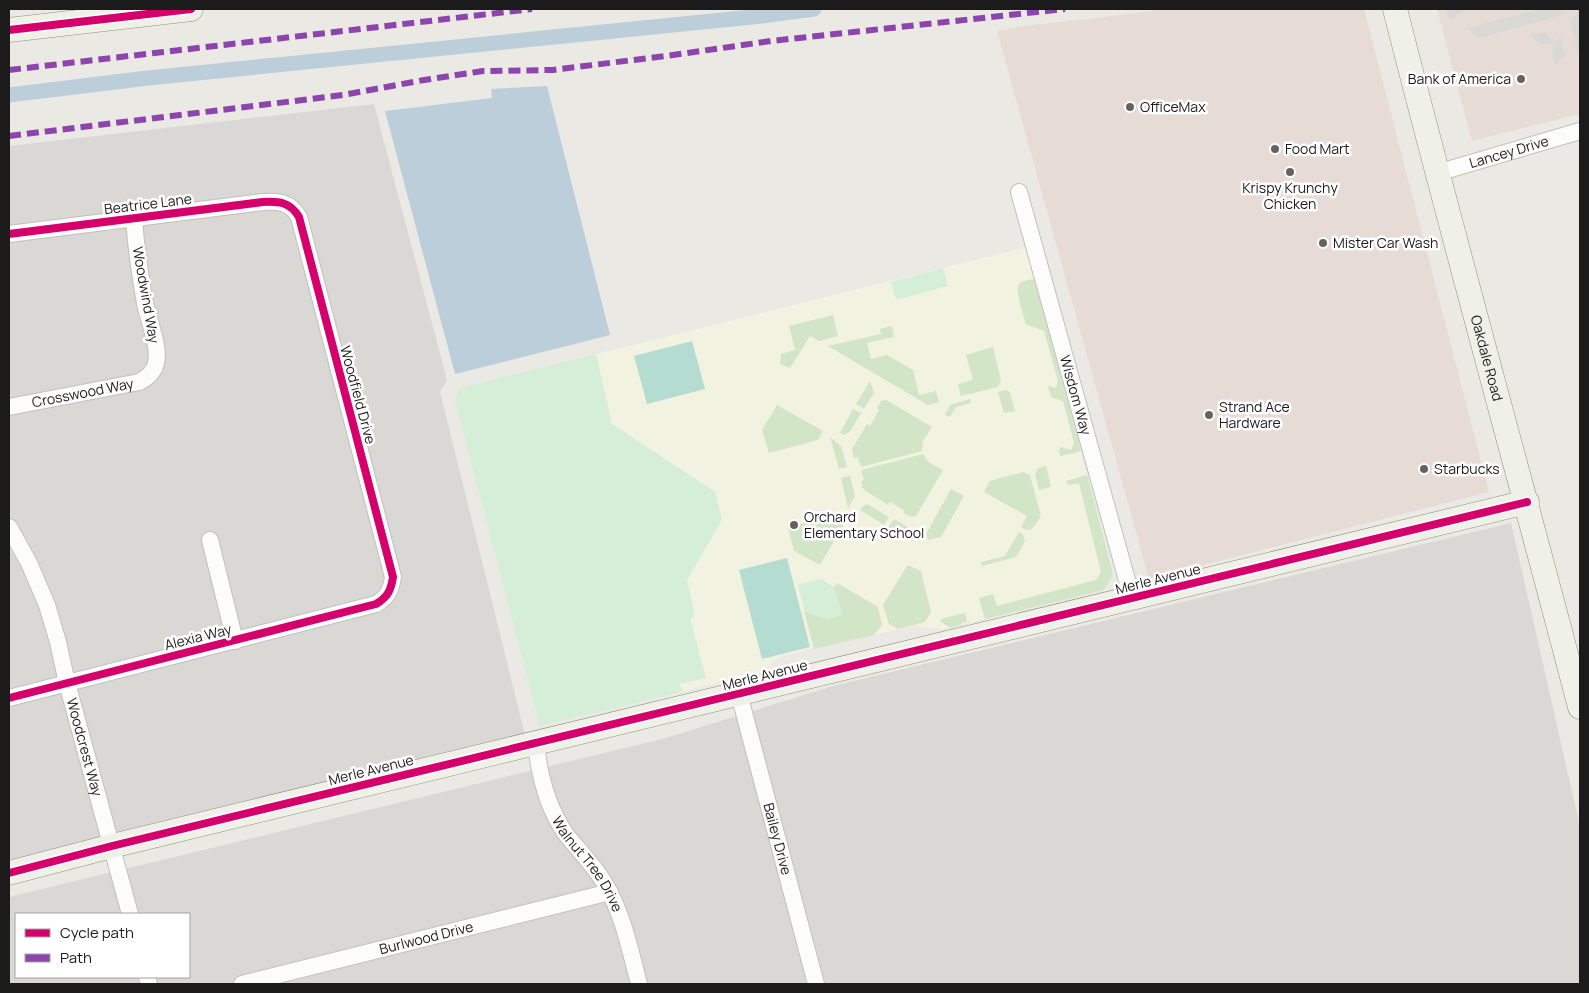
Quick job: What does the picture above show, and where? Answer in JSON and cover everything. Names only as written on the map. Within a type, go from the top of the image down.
[{"type":"street","points":[[9,30],[190,9]]},
{"type":"street","name":"Oakdale Road","points":[[1395,9],[1580,706]]},
{"type":"street","name":"Lancey Drive","points":[[1437,173],[1580,131]]},
{"type":"street","name":"Wisdom Way","points":[[1019,192],[1132,598]]},
{"type":"street","name":"Beatrice Lane","points":[[9,234],[264,202],[279,201],[290,205]]},
{"type":"street","name":"Woodfield Drive","points":[[290,205],[299,217],[393,577],[389,593]]},
{"type":"street","name":"Woodwind Way","points":[[134,219],[142,287],[157,354],[156,365],[153,371]]},
{"type":"street","name":"Crosswood Way","points":[[9,407],[139,382],[147,378],[153,371]]},
{"type":"street","name":"Merle Avenue","points":[[9,873],[112,846],[1527,502]]},
{"type":"street","name":"Woodcrest Way","points":[[9,527],[29,563],[47,605],[130,913]]},
{"type":"street","points":[[210,540],[235,641]]},
{"type":"street","name":"Alexia Way","points":[[9,698],[376,604],[389,593]]},
{"type":"street","name":"Bailey Drive","points":[[739,694],[816,984]]},
{"type":"street","name":"Walnut Tree Drive","points":[[536,743],[540,774],[552,809],[565,832],[595,869],[610,892],[621,918],[639,984]]},
{"type":"street","name":"Burlwood Drive","points":[[242,984],[610,892]]},
{"type":"shaded area","points":[[1165,9],[1364,9],[1489,492],[1149,579],[997,31],[1021,26]]},
{"type":"shaded area","points":[[1437,9],[1580,9],[1580,114],[1472,141]]},
{"type":"shaded area","points":[[1448,9],[1465,9],[1452,20],[1445,12]]},
{"type":"shaded area","points":[[1539,9],[1562,9],[1566,14],[1478,38],[1468,28]]},
{"type":"shaded area","points":[[1579,11],[1580,15],[1580,59],[1570,21]]},
{"type":"shaded area","points":[[1546,32],[1555,42],[1540,45],[1531,35]]},
{"type":"shaded area","points":[[1561,37],[1565,55],[1555,65],[1551,47]]},
{"type":"shaded area","points":[[547,86],[610,335],[455,374],[385,111],[492,98],[491,89]]},
{"type":"shaded area","points":[[374,104],[447,380],[440,392],[525,735],[9,864],[9,146]]},
{"type":"shaded area","name":"Orchard Elementary School","points":[[1027,247],[1113,574],[1104,590],[943,629],[913,626],[781,656],[762,672],[540,726],[455,401],[459,388]]},
{"type":"shaded area","points":[[943,268],[948,286],[896,300],[891,282]]},
{"type":"shaded area","points":[[692,341],[705,389],[647,404],[634,356]]},
{"type":"shaded area","points":[[596,354],[612,424],[715,492],[722,520],[687,580],[695,617],[690,618],[706,678],[680,684],[682,692],[540,726],[455,401],[459,388]]},
{"type":"shaded area","points":[[1511,523],[1580,827],[1580,984],[9,984],[9,897],[666,738],[833,686]]},
{"type":"shaded area","points":[[787,558],[810,647],[762,659],[739,570]]},
{"type":"shaded area","points":[[820,579],[834,587],[842,615],[828,619],[804,610],[798,584]]},
{"type":"green space","points":[[1035,279],[1081,451],[1060,456],[1060,447],[1071,450],[1074,443],[1063,401],[1051,397],[1048,386],[1056,388],[1058,381],[1044,331],[1026,324],[1018,291],[1020,283]]},
{"type":"green space","points":[[833,315],[838,336],[819,341],[810,336],[790,368],[780,364],[781,354],[795,350],[789,326]]},
{"type":"green space","points":[[892,326],[894,337],[867,343],[871,359],[887,355],[913,370],[919,395],[936,391],[939,402],[928,405],[828,346],[881,334],[880,329]]},
{"type":"green space","points":[[993,347],[1001,380],[998,387],[961,396],[958,384],[973,380],[966,355]]},
{"type":"green space","points":[[870,381],[874,393],[864,409],[856,404]]},
{"type":"green space","points":[[1006,390],[1010,392],[1015,411],[1004,413],[998,392]]},
{"type":"green space","points":[[970,399],[971,403],[956,407],[950,417],[945,415],[950,405]]},
{"type":"green space","points":[[886,400],[932,427],[923,441],[922,451],[861,467],[858,457],[854,458],[852,449],[867,424],[870,426],[879,410],[877,408],[881,401]]},
{"type":"green space","points":[[777,405],[823,431],[818,440],[769,453],[762,430]]},
{"type":"green space","points":[[853,409],[861,413],[850,432],[844,435],[840,433]]},
{"type":"green space","points":[[830,437],[841,446],[847,467],[839,469]]},
{"type":"green space","points":[[923,454],[928,462],[943,470],[916,516],[912,517],[903,513],[904,510],[890,502],[888,505],[863,489],[861,481],[864,480],[861,470]]},
{"type":"green space","points":[[1046,466],[1051,487],[1039,490],[1035,474],[1038,468]]},
{"type":"green space","points":[[1023,472],[1030,475],[1041,516],[1032,529],[1026,530],[1021,527],[1027,516],[984,492],[990,481]]},
{"type":"green space","points":[[1087,475],[1113,574],[1104,590],[985,619],[979,598],[993,594],[997,606],[1096,580],[1101,572],[1079,483],[1068,485],[1066,481]]},
{"type":"green space","points":[[850,476],[855,496],[848,508],[841,478]]},
{"type":"green space","points":[[951,489],[964,496],[941,537],[928,540],[926,534]]},
{"type":"green space","points":[[867,504],[889,517],[884,525],[860,510]]},
{"type":"green space","points":[[838,514],[845,517],[845,522],[820,565],[794,551],[788,527]]},
{"type":"green space","points":[[894,519],[909,528],[913,541],[888,527]]},
{"type":"green space","points":[[1019,532],[1023,534],[1025,541],[1016,557],[982,566],[981,562],[1005,556]]},
{"type":"green space","points":[[907,566],[921,571],[931,612],[925,622],[898,629],[889,624],[883,605]]},
{"type":"green space","points":[[837,583],[878,607],[882,625],[874,635],[814,649],[804,611],[828,619],[842,615],[834,587]]},
{"type":"green space","points":[[965,613],[967,622],[951,628],[941,622],[940,619]]},
{"type":"waterway","points":[[9,95],[148,78],[762,16],[814,9]]},
{"type":"marked path","points":[[9,70],[532,9]]},
{"type":"marked path","points":[[9,136],[343,95],[483,71],[553,70],[771,41],[1065,9]]},
{"type":"cycle path","points":[[9,30],[191,9]]},
{"type":"cycle path","points":[[9,234],[263,202],[284,203],[292,208],[299,217],[393,577],[388,593],[376,604],[9,698]]},
{"type":"cycle path","points":[[9,873],[112,846],[1527,502]]},
{"type":"place","name":"Bank of America","points":[[1521,79]]},
{"type":"place","name":"OfficeMax","points":[[1130,107]]},
{"type":"place","name":"Food Mart","points":[[1275,149]]},
{"type":"place","name":"Krispy Krunchy Chicken","points":[[1290,172]]},
{"type":"place","name":"Mister Car Wash","points":[[1323,243]]},
{"type":"place","name":"Strand Ace Hardware","points":[[1209,415]]},
{"type":"place","name":"Starbucks","points":[[1424,469]]},
{"type":"place","name":"Orchard Elementary School","points":[[794,525]]}]
